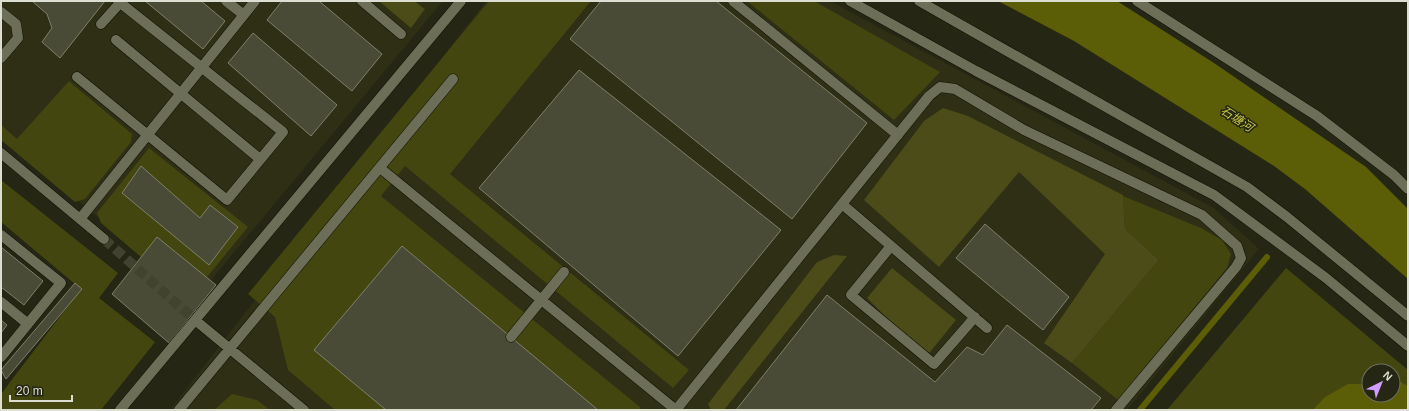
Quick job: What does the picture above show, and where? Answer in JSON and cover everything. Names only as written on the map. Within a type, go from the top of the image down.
[{"type":"street","points":[[226,1],[244,15]]},
{"type":"street","points":[[80,220],[255,1]]},
{"type":"street","points":[[362,1],[401,34]]},
{"type":"street","points":[[120,410],[461,1]]},
{"type":"street","points":[[733,1],[898,134]]},
{"type":"street","points":[[850,1],[976,71],[1214,195],[1326,278],[1408,346]]},
{"type":"street","points":[[919,1],[1247,187],[1288,217],[1408,316]]},
{"type":"street","points":[[1137,1],[1317,116],[1394,175],[1408,189]]},
{"type":"street","points":[[77,77],[226,200],[283,132],[119,2],[101,24]]},
{"type":"street","points":[[1,12],[16,24],[18,38],[1,58]]},
{"type":"street","points":[[116,40],[260,159]]},
{"type":"street","points":[[179,410],[256,315],[453,80]]},
{"type":"street","points":[[380,168],[676,410],[929,96],[940,87],[955,89],[1024,130],[1202,215],[1237,246],[1241,258],[1236,267],[1116,410]]},
{"type":"street","points":[[1,153],[104,239]]},
{"type":"street","points":[[842,204],[987,328]]},
{"type":"street","points":[[1,235],[61,283],[1,357]]},
{"type":"street","points":[[891,246],[850,295],[934,364],[975,317]]},
{"type":"street","points":[[511,337],[564,272]]},
{"type":"street","points":[[1,302],[28,324]]},
{"type":"street","points":[[195,320],[304,410]]},
{"type":"shaded area","points":[[1,1],[443,1],[197,297],[1,139]]},
{"type":"shaded area","points":[[379,1],[414,1],[425,9],[411,28]]},
{"type":"shaded area","points":[[486,1],[830,1],[1214,208],[1259,249],[1127,410],[170,410]]},
{"type":"shaded area","points":[[489,1],[591,1],[450,174],[689,370],[673,388],[405,166],[381,196],[640,407],[641,410],[335,410],[288,370],[275,317],[248,294]]},
{"type":"shaded area","points":[[747,1],[814,1],[940,72],[894,120]]},
{"type":"shaded area","points":[[69,81],[132,134],[131,142],[85,199],[75,202],[1,140],[1,125],[17,139]]},
{"type":"shaded area","points":[[943,108],[968,116],[1123,195],[1125,229],[1159,260],[1072,363],[1044,343],[1105,254],[1019,172],[939,267],[864,200],[924,121]]},
{"type":"shaded area","points":[[149,148],[248,227],[207,277],[141,257],[101,223],[97,213]]},
{"type":"shaded area","points":[[1,180],[118,273],[99,298],[155,342],[101,410],[1,410],[1,394],[81,289],[1,222]]},
{"type":"shaded area","points":[[1123,196],[1201,228],[1222,240],[1231,254],[1227,268],[1118,400],[1072,363],[1159,260],[1125,229]]},
{"type":"shaded area","points":[[834,255],[847,256],[724,410],[711,410],[708,404],[817,262]]},
{"type":"shaded area","points":[[892,268],[956,320],[926,357],[867,298]]},
{"type":"shaded area","points":[[1286,268],[1400,363],[1361,363],[1361,403],[1401,403],[1401,364],[1408,370],[1408,410],[1167,410]]},
{"type":"shaded area","points":[[232,394],[257,400],[270,410],[214,410]]},
{"type":"water","name":"石塘河","points":[[998,1],[1117,1],[1214,63],[1366,167],[1408,209],[1408,279],[1305,189],[1274,166],[1074,41]]},
{"type":"water","points":[[1401,382],[1408,386],[1408,410],[1313,410],[1325,397],[1348,384],[1361,384],[1361,403],[1401,403]]},
{"type":"building","points":[[32,1],[105,1],[60,58],[42,42],[52,28],[47,14]]},
{"type":"building","points":[[145,1],[201,1],[225,21],[203,49]]},
{"type":"building","points":[[282,1],[319,1],[382,54],[352,91],[267,20]]},
{"type":"building","points":[[601,1],[716,1],[867,123],[792,219],[570,39]]},
{"type":"building","points":[[253,33],[337,105],[311,136],[228,63]]},
{"type":"building","points":[[579,70],[781,230],[678,356],[479,188]]},
{"type":"building","points":[[141,166],[200,218],[210,205],[238,227],[209,265],[122,193]]},
{"type":"building","points":[[985,224],[1069,297],[1043,330],[956,258]]},
{"type":"building","points":[[157,237],[216,285],[169,343],[112,294]]},
{"type":"building","points":[[402,246],[598,410],[386,410],[314,350]]},
{"type":"building","points":[[1,247],[43,281],[24,305],[1,287]]},
{"type":"building","points":[[75,283],[82,289],[6,379],[1,370]]},
{"type":"building","points":[[827,295],[935,382],[967,347],[983,355],[1007,325],[1101,398],[1091,410],[736,410]]},
{"type":"building","points":[[1,320],[7,325],[1,333]]},
{"type":"waterway","points":[[1140,410],[1267,257]]},
{"type":"tunnel","points":[[104,239],[195,320]]}]
